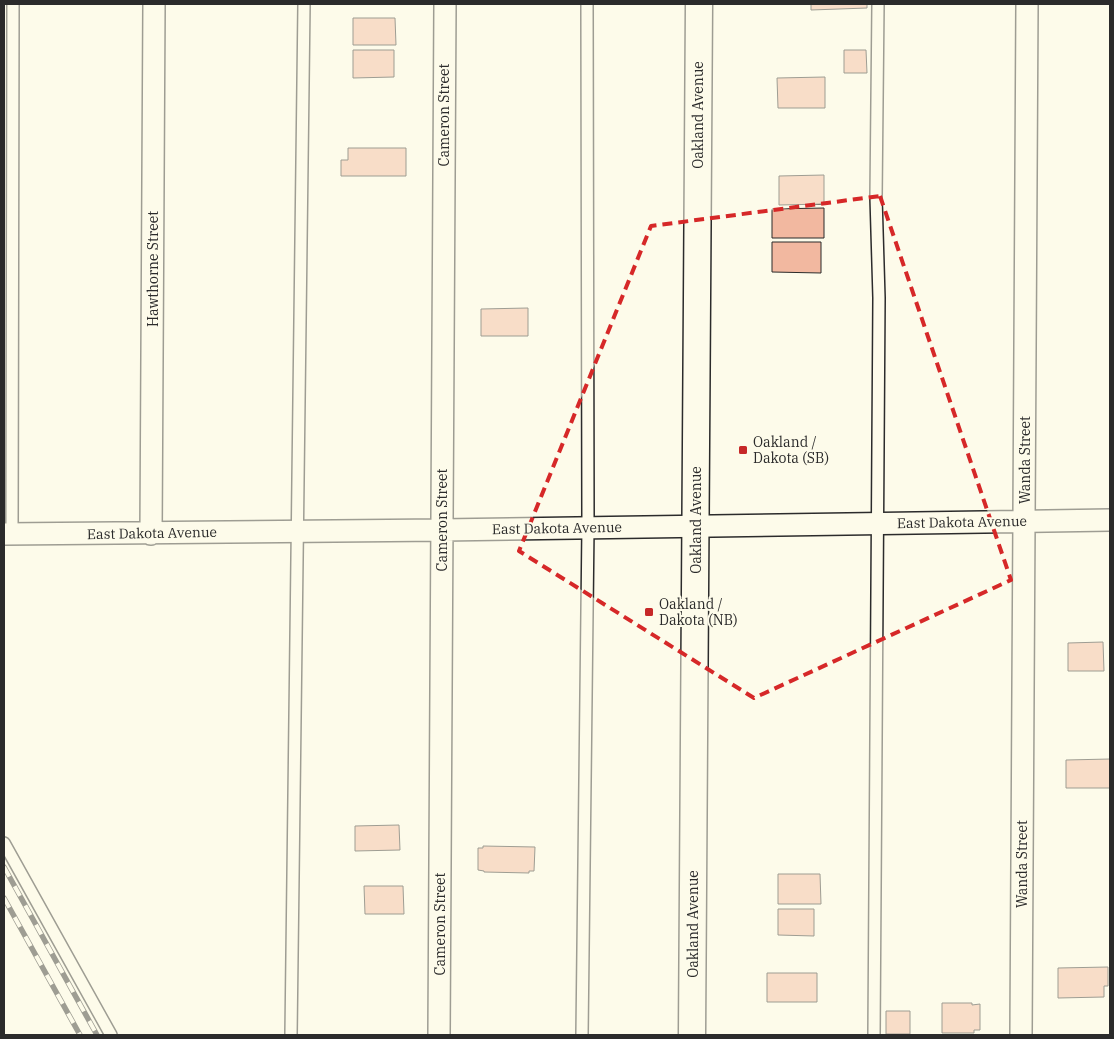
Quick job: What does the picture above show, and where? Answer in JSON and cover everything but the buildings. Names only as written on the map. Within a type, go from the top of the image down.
[{"type":"street","name":"Hawthorne Street","points":[[151,534],[154,4]]},
{"type":"street","name":"Cameron Street","points":[[439,1035],[445,4]]},
{"type":"street","name":"Oakland Avenue","points":[[692,1035],[699,4]]},
{"type":"street","name":"Wanda Street","points":[[1021,1035],[1027,4]]},
{"type":"street","name":"East Dakota Avenue","points":[[8,534],[151,534],[1110,520]]},
{"type":"lane","points":[[8,534],[13,4]]},
{"type":"lane","points":[[291,1035],[304,4]]},
{"type":"lane","points":[[582,1035],[588,527],[587,4]]},
{"type":"lane","points":[[874,1035],[879,298],[876,197],[878,4]]},
{"type":"lane","points":[[4,843],[111,1035]]},
{"type":"highlighted area","points":[[880,196],[1011,580],[754,698],[519,551],[651,226]]},
{"type":"railway","points":[[4,867],[97,1035]]},
{"type":"railway","points":[[4,898],[80,1035]]},
{"type":"place","name":"Oakland / Dakota (SB)","points":[[743,450]]},
{"type":"place","name":"Oakland / Dakota (NB)","points":[[649,612]]}]
